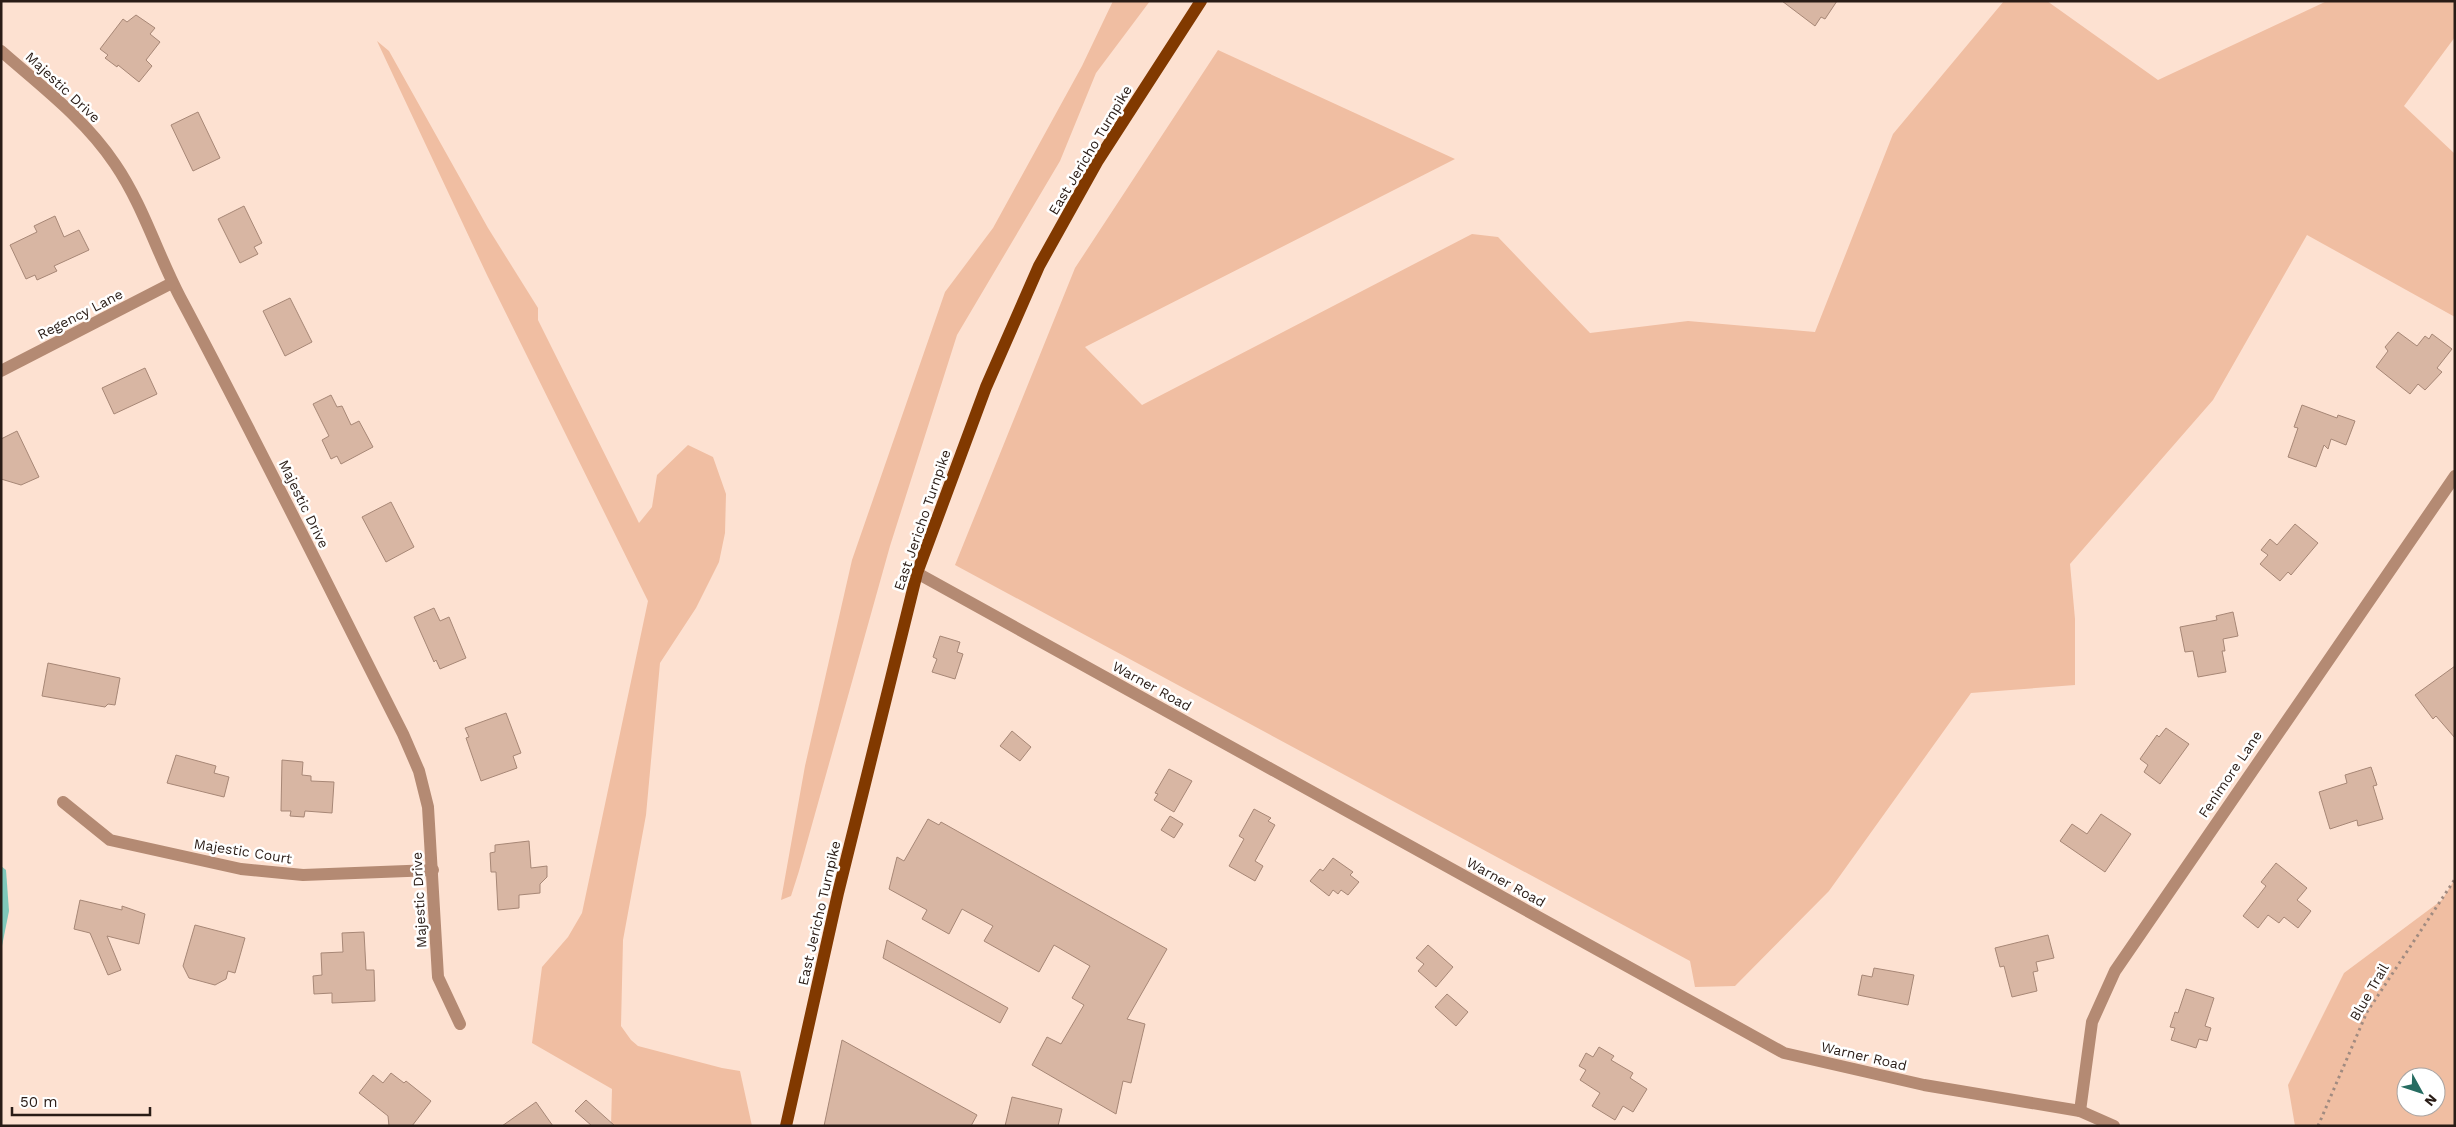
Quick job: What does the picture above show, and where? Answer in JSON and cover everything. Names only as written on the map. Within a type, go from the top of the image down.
[{"type":"main road","name":"East Jericho Turnpike","points":[[786,1126],[838,893],[917,573],[986,387],[1038,266],[1097,162],[1200,1]]},
{"type":"street","name":"Majestic Drive","points":[[1,51],[86,127],[115,164],[140,206],[172,283],[250,429],[403,734],[419,771],[428,807],[438,977],[460,1024]]},
{"type":"street","name":"Regency Lane","points":[[1,371],[172,283]]},
{"type":"street","name":"Fenimore Lane","points":[[2080,1111],[2092,1022],[2114,971],[2455,476]]},
{"type":"street","name":"Warner Road","points":[[917,573],[1784,1053],[1924,1085],[2080,1111],[2114,1126]]},
{"type":"street","name":"Majestic Court","points":[[64,802],[110,840],[241,869],[303,875],[433,870]]},
{"type":"path","name":"Blue Trail","points":[[2318,1126],[2367,1012],[2455,879]]},
{"type":"shaded area","points":[[1113,1],[1150,1],[1096,73],[1060,161],[957,335],[890,546],[799,871],[791,896],[781,900],[805,766],[852,560],[945,292],[993,228],[1082,66]]},
{"type":"shaded area","points":[[2004,1],[2047,1],[2158,80],[2327,1],[2455,1],[2455,37],[2404,106],[2455,154],[2455,317],[2307,235],[2213,400],[2070,564],[2075,619],[2075,685],[1971,693],[1829,891],[1735,986],[1695,987],[1690,961],[955,565],[1075,268],[1218,50],[1455,159],[1085,347],[1142,405],[1472,234],[1498,237],[1590,333],[1688,321],[1815,332],[1893,134]]},
{"type":"shaded area","points":[[377,41],[389,51],[488,228],[538,308],[538,320],[639,523],[652,507],[657,475],[688,445],[713,457],[726,494],[725,533],[719,562],[696,608],[660,663],[646,815],[623,940],[621,1026],[638,1046],[740,1071],[752,1126],[611,1126],[612,1089],[532,1043],[542,967],[568,937],[582,913],[648,601],[487,275]]},
{"type":"shaded area","points":[[2455,879],[2455,1126],[2295,1126],[2288,1085],[2344,973],[2442,900]]},
{"type":"water","points":[[1,866],[6,870],[9,911],[1,951]]},
{"type":"building","points":[[1782,1],[1837,1],[1825,19],[1821,17],[1815,26]]},
{"type":"building","points":[[136,15],[155,28],[150,34],[160,42],[146,60],[152,66],[139,82],[118,65],[117,67],[105,58],[108,55],[100,49],[123,19],[127,22]]},
{"type":"building","points":[[198,112],[220,158],[193,171],[171,125]]},
{"type":"building","points":[[244,206],[262,243],[254,247],[258,254],[240,263],[218,219]]},
{"type":"building","points":[[55,216],[64,237],[79,230],[89,250],[54,266],[57,271],[37,280],[35,275],[26,279],[10,245],[37,232],[34,226]]},
{"type":"building","points":[[290,298],[312,342],[285,356],[263,311]]},
{"type":"building","points":[[2398,332],[2417,346],[2425,336],[2429,339],[2432,334],[2452,349],[2437,368],[2442,372],[2425,390],[2418,384],[2410,394],[2376,367],[2388,351],[2385,347]]},
{"type":"building","points":[[145,368],[157,394],[114,414],[102,388]]},
{"type":"building","points":[[331,395],[337,407],[342,406],[351,425],[359,421],[373,447],[341,464],[337,456],[331,459],[322,440],[329,436],[313,404]]},
{"type":"building","points":[[2302,405],[2337,418],[2338,415],[2355,421],[2346,445],[2331,439],[2328,449],[2324,445],[2316,467],[2288,457],[2298,428],[2294,427]]},
{"type":"building","points":[[17,431],[39,477],[21,485],[1,479],[1,439]]},
{"type":"building","points":[[391,502],[414,547],[386,562],[362,517]]},
{"type":"building","points":[[2295,524],[2318,543],[2291,575],[2288,572],[2280,581],[2260,564],[2268,555],[2261,550],[2270,539],[2277,545]]},
{"type":"building","points":[[434,608],[440,621],[449,617],[466,658],[440,669],[436,660],[434,662],[414,617]]},
{"type":"building","points":[[2233,612],[2238,636],[2223,639],[2225,651],[2222,651],[2226,672],[2198,677],[2193,651],[2185,652],[2180,627],[2217,620],[2216,616]]},
{"type":"building","points":[[940,636],[960,642],[957,652],[963,654],[955,679],[932,672],[937,659],[933,657]]},
{"type":"building","points":[[48,663],[120,678],[115,705],[108,704],[105,707],[42,696]]},
{"type":"building","points":[[2455,666],[2455,738],[2436,716],[2433,719],[2415,695]]},
{"type":"building","points":[[506,713],[521,753],[513,756],[517,768],[481,781],[466,738],[469,737],[465,728]]},
{"type":"building","points":[[2166,728],[2189,744],[2160,784],[2144,772],[2148,765],[2140,759],[2157,735],[2159,737]]},
{"type":"building","points":[[1012,731],[1031,747],[1020,761],[1000,746]]},
{"type":"building","points":[[176,755],[216,766],[214,773],[229,777],[224,797],[167,783]]},
{"type":"building","points":[[282,760],[303,762],[302,775],[311,776],[311,781],[334,782],[332,813],[305,811],[304,817],[290,816],[291,811],[281,811]]},
{"type":"building","points":[[2371,767],[2377,785],[2373,786],[2383,819],[2358,826],[2357,820],[2330,829],[2319,792],[2347,783],[2345,775]]},
{"type":"building","points":[[1169,769],[1192,781],[1174,812],[1154,800],[1158,794],[1155,793]]},
{"type":"building","points":[[1254,809],[1271,818],[1268,821],[1275,825],[1255,861],[1263,866],[1255,881],[1229,866],[1244,839],[1239,836]]},
{"type":"building","points":[[2101,814],[2131,834],[2105,872],[2060,841],[2072,824],[2087,834]]},
{"type":"building","points":[[1170,816],[1183,824],[1174,838],[1161,830]]},
{"type":"building","points":[[928,819],[939,825],[941,822],[1167,949],[1127,1019],[1145,1024],[1131,1083],[1123,1081],[1116,1114],[1032,1065],[1047,1037],[1061,1044],[1084,1005],[1072,998],[1090,966],[1054,945],[1039,972],[984,941],[993,926],[962,909],[949,934],[922,919],[927,910],[889,889],[897,857],[904,861]]},
{"type":"building","points":[[529,841],[531,868],[547,866],[547,877],[540,884],[540,893],[519,895],[519,908],[498,910],[496,872],[491,872],[490,853],[495,852],[495,845]]},
{"type":"building","points":[[1333,858],[1353,872],[1350,875],[1359,882],[1348,895],[1341,890],[1338,894],[1333,890],[1329,896],[1310,881],[1320,869],[1323,871]]},
{"type":"building","points":[[2276,863],[2307,888],[2297,900],[2311,911],[2298,928],[2284,917],[2279,923],[2268,915],[2258,928],[2243,916],[2266,886],[2261,882]]},
{"type":"building","points":[[80,900],[122,910],[122,906],[145,914],[139,944],[107,936],[121,970],[108,975],[90,933],[74,929]]},
{"type":"building","points":[[195,925],[245,938],[235,973],[228,971],[226,979],[215,985],[189,978],[183,966]]},
{"type":"building","points":[[364,932],[366,970],[374,970],[375,1001],[332,1003],[332,993],[314,994],[313,976],[322,975],[321,953],[343,952],[342,933]]},
{"type":"building","points":[[2048,935],[2054,958],[2036,962],[2038,971],[2033,972],[2037,991],[2012,997],[2004,966],[2000,967],[1995,948]]},
{"type":"building","points":[[887,940],[1008,1008],[1000,1023],[883,958]]},
{"type":"building","points":[[1428,945],[1453,967],[1436,987],[1418,971],[1424,964],[1416,958]]},
{"type":"building","points":[[1874,968],[1914,975],[1908,1005],[1858,995],[1862,975],[1872,977]]},
{"type":"building","points":[[2186,989],[2214,998],[2205,1026],[2211,1028],[2207,1041],[2199,1039],[2196,1048],[2171,1040],[2175,1028],[2170,1027],[2175,1012],[2178,1013]]},
{"type":"building","points":[[1447,994],[1468,1012],[1456,1026],[1435,1007]]},
{"type":"building","points":[[842,1040],[977,1115],[971,1126],[824,1126]]},
{"type":"building","points":[[1599,1047],[1614,1056],[1611,1060],[1633,1073],[1630,1078],[1647,1089],[1633,1112],[1623,1106],[1615,1120],[1592,1106],[1600,1093],[1580,1080],[1586,1070],[1579,1066],[1586,1053],[1593,1057]]},
{"type":"building","points":[[391,1073],[404,1083],[406,1081],[431,1101],[412,1126],[389,1126],[388,1116],[359,1093],[373,1075],[383,1083]]},
{"type":"building","points":[[1012,1097],[1062,1109],[1058,1126],[1005,1126]]},
{"type":"building","points":[[586,1100],[615,1126],[592,1126],[575,1111]]},
{"type":"building","points":[[536,1102],[553,1126],[502,1126]]}]
